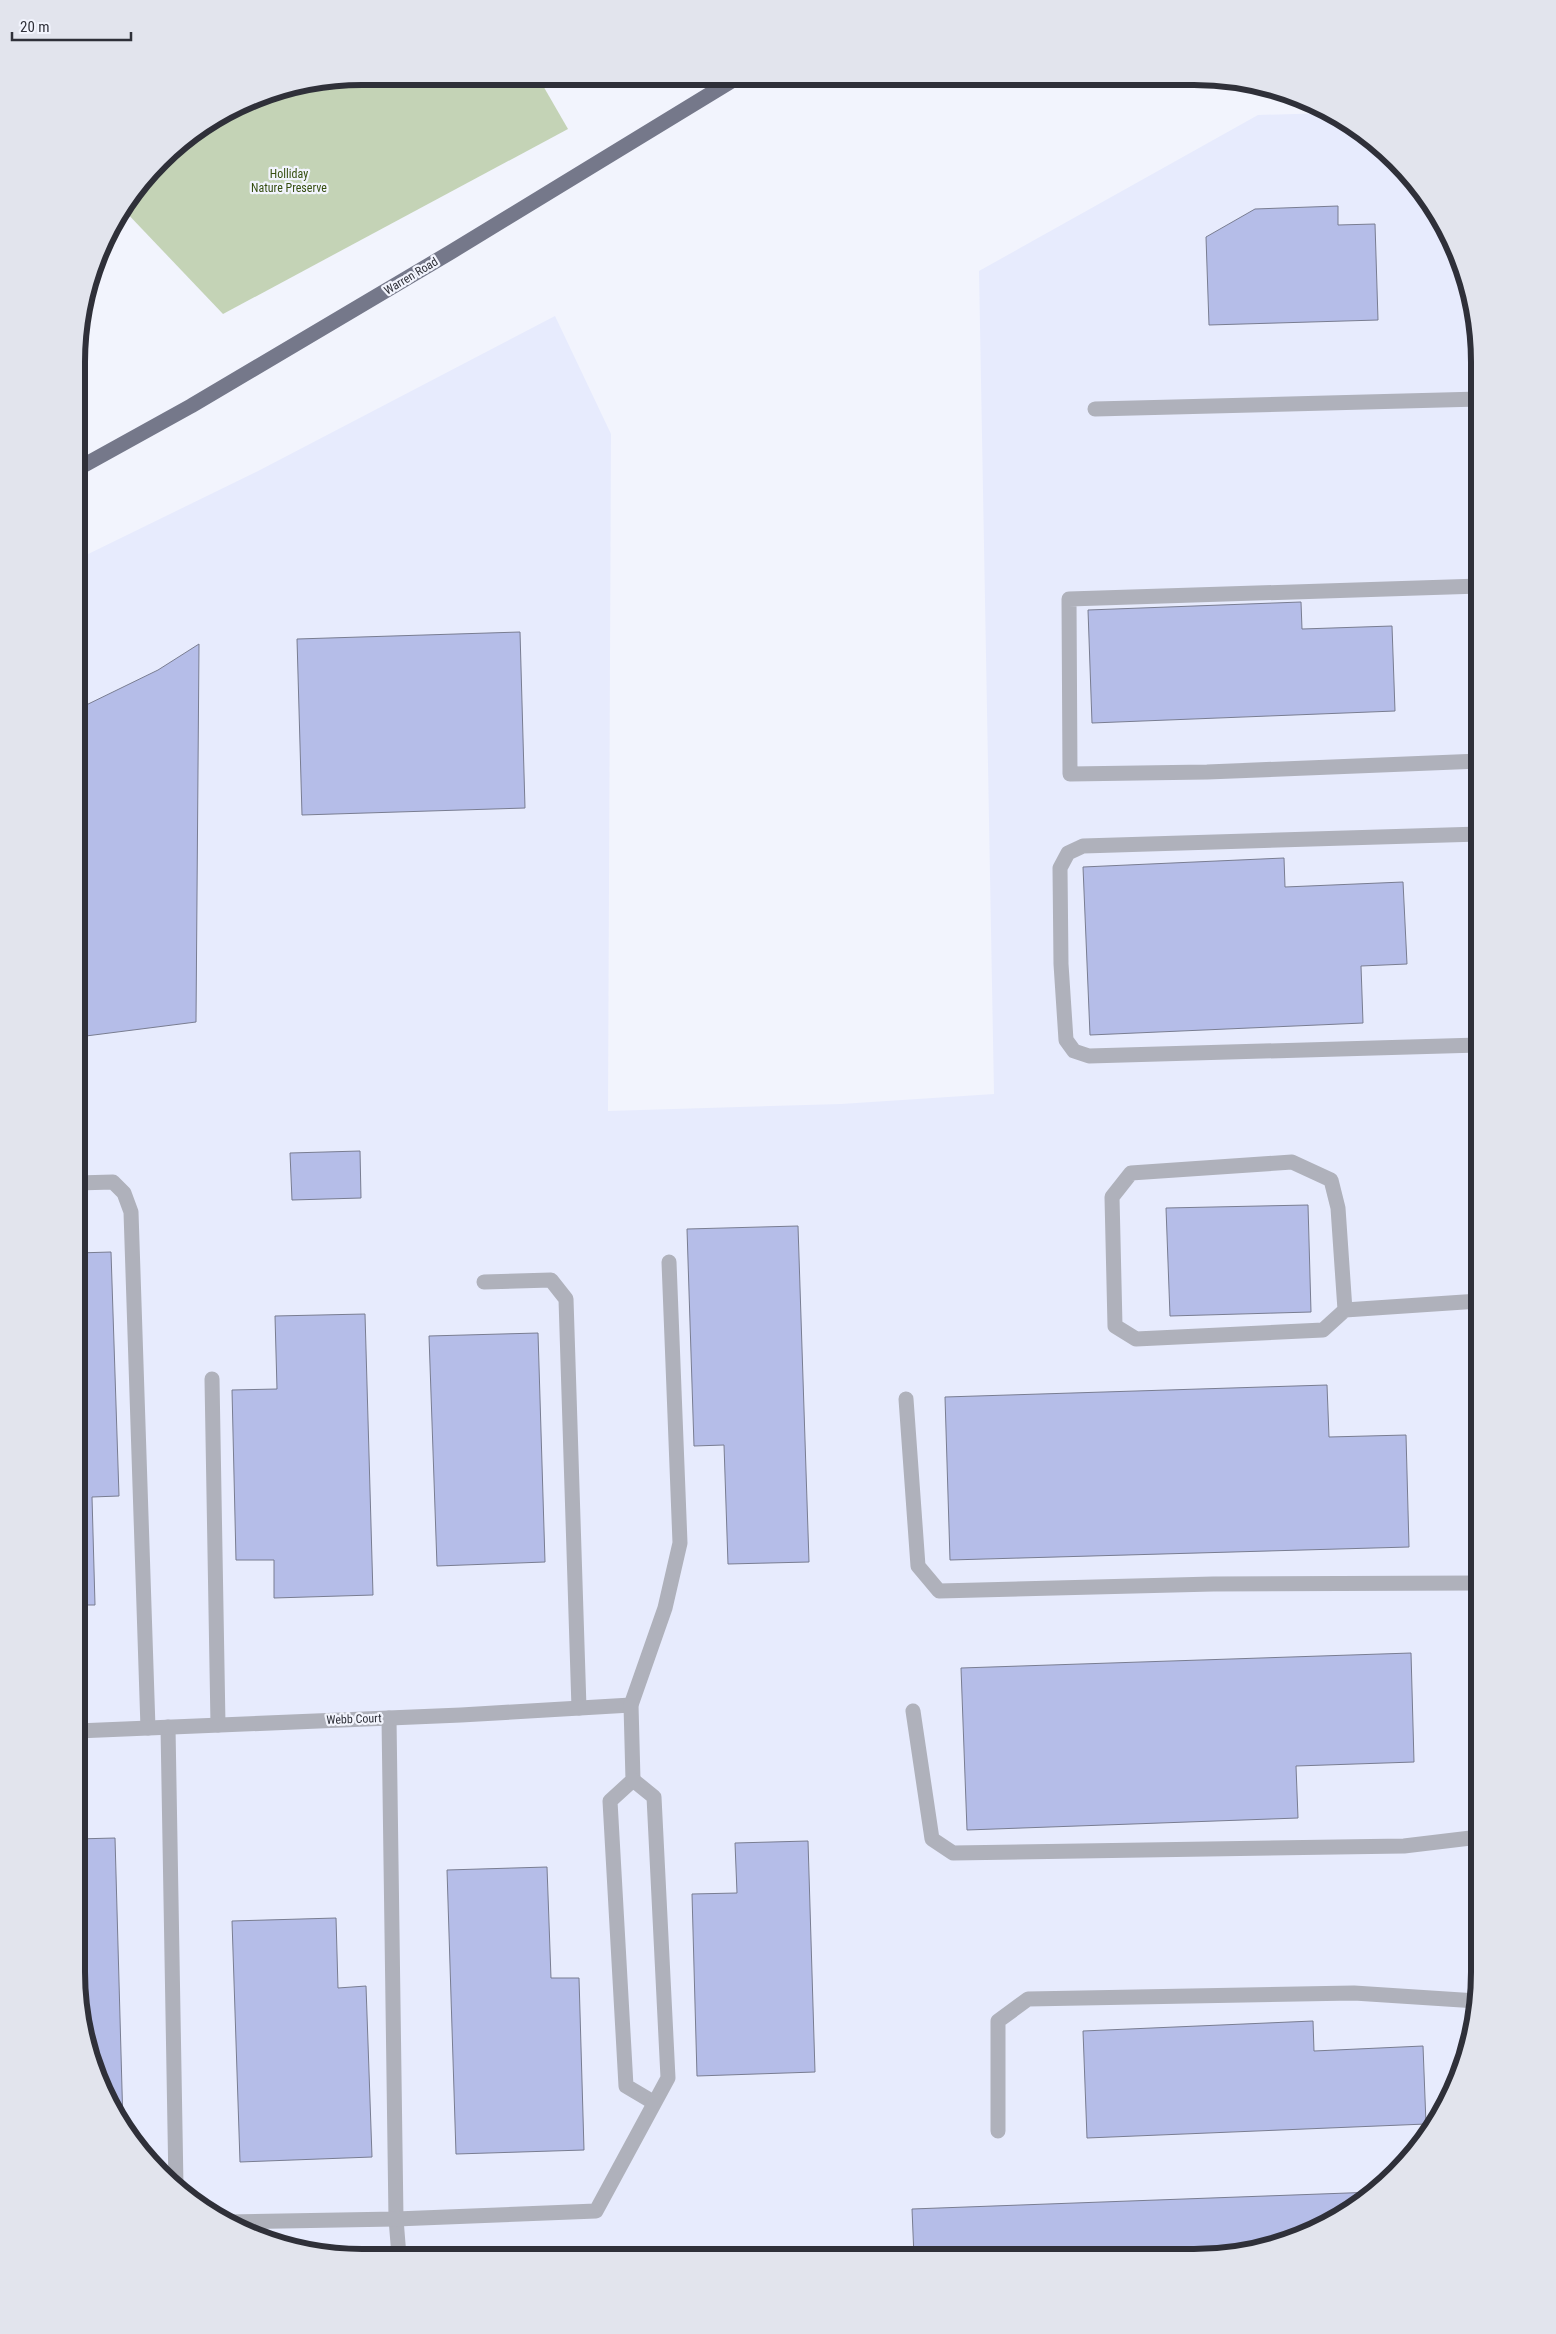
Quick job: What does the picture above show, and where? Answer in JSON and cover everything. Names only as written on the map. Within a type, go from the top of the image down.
[{"type":"main road","name":"Warren Road","points":[[85,464],[232,382],[451,252],[725,85]]},
{"type":"street","points":[[1095,409],[1471,399]]},
{"type":"street","points":[[1471,586],[1069,599],[1070,774],[1207,772],[1471,761]]},
{"type":"street","points":[[1471,834],[1083,846],[1068,852],[1060,868],[1059,897],[1060,964],[1066,1040],[1074,1051],[1089,1056],[1471,1045]]},
{"type":"street","points":[[1345,1310],[1338,1208],[1332,1180],[1292,1162],[1131,1173],[1112,1197],[1115,1326],[1136,1339],[1323,1330],[1345,1310],[1471,1302]]},
{"type":"street","points":[[85,1183],[113,1182],[124,1193],[132,1212],[148,1728]]},
{"type":"street","points":[[653,2102],[626,2086],[610,1801],[633,1780],[631,1705],[665,1608],[680,1543],[669,1262]]},
{"type":"street","points":[[484,1282],[551,1280],[566,1299],[579,1708]]},
{"type":"street","points":[[212,1379],[218,1725]]},
{"type":"street","points":[[906,1399],[918,1566],[939,1591],[1213,1584],[1471,1583]]},
{"type":"street","name":"Webb Court","points":[[85,1731],[389,1718],[631,1705]]},
{"type":"street","points":[[913,1711],[932,1840],[953,1853],[1404,1846],[1471,1838]]},
{"type":"street","points":[[389,1718],[396,2219],[398,2249]]},
{"type":"street","points":[[168,1727],[176,2177]]},
{"type":"street","points":[[243,2222],[396,2219],[596,2211],[639,2133],[653,2102],[668,2078],[654,1797],[633,1780]]},
{"type":"street","points":[[998,2131],[998,2021],[1028,1999],[1354,1994],[1469,2001]]},
{"type":"shaded area","points":[[1315,113],[1363,142],[1390,166],[1414,193],[1424,208],[1450,256],[1462,290],[1469,326],[1471,362],[1471,1972],[1466,2026],[1450,2078],[1434,2110],[1414,2141],[1390,2168],[1363,2192],[1332,2212],[1300,2228],[1266,2240],[1230,2247],[1194,2249],[362,2249],[308,2244],[256,2228],[224,2212],[193,2192],[166,2168],[142,2141],[122,2110],[106,2078],[94,2044],[87,2008],[85,1972],[85,556],[260,470],[555,316],[611,434],[608,1111],[841,1104],[994,1094],[979,271],[1258,115]]},
{"type":"green space","name":"Holliday Nature Preserve","points":[[362,85],[543,85],[568,129],[223,314],[128,214],[154,179],[193,142],[224,122],[256,106],[290,94],[326,87]]},
{"type":"building","points":[[1338,206],[1338,225],[1375,224],[1378,320],[1209,325],[1206,237],[1255,209]]},
{"type":"building","points":[[1301,602],[1302,629],[1392,626],[1395,711],[1092,723],[1088,610]]},
{"type":"building","points":[[520,632],[525,808],[302,815],[297,639]]},
{"type":"building","points":[[199,644],[196,1022],[85,1036],[85,706],[158,670]]},
{"type":"building","points":[[1284,858],[1285,887],[1403,882],[1407,964],[1361,966],[1363,1023],[1090,1035],[1083,867]]},
{"type":"building","points":[[360,1151],[361,1198],[292,1200],[290,1153]]},
{"type":"building","points":[[1308,1205],[1311,1312],[1170,1316],[1166,1208]]},
{"type":"building","points":[[798,1226],[809,1562],[728,1564],[724,1445],[694,1446],[687,1229]]},
{"type":"building","points":[[111,1252],[119,1496],[92,1497],[95,1605],[85,1605],[85,1253]]},
{"type":"building","points":[[365,1314],[373,1595],[274,1598],[274,1560],[236,1560],[232,1390],[277,1389],[275,1316]]},
{"type":"building","points":[[538,1333],[545,1562],[437,1566],[429,1336]]},
{"type":"building","points":[[1327,1385],[1329,1437],[1406,1435],[1409,1547],[950,1560],[945,1397]]},
{"type":"building","points":[[1411,1653],[1414,1762],[1296,1766],[1298,1818],[967,1830],[961,1668]]},
{"type":"building","points":[[115,1838],[123,2111],[106,2078],[94,2044],[87,2008],[85,1972],[85,1839]]},
{"type":"building","points":[[808,1841],[815,2072],[697,2076],[692,1894],[737,1893],[735,1843]]},
{"type":"building","points":[[547,1867],[551,1978],[579,1978],[584,2150],[456,2154],[447,1870]]},
{"type":"building","points":[[336,1918],[338,1988],[366,1986],[372,2157],[240,2162],[232,1921]]},
{"type":"building","points":[[1313,2021],[1314,2051],[1423,2046],[1426,2123],[1087,2138],[1083,2031]]},
{"type":"building","points":[[1362,2192],[1332,2212],[1300,2228],[1266,2240],[1230,2247],[1194,2249],[914,2249],[912,2209]]}]
